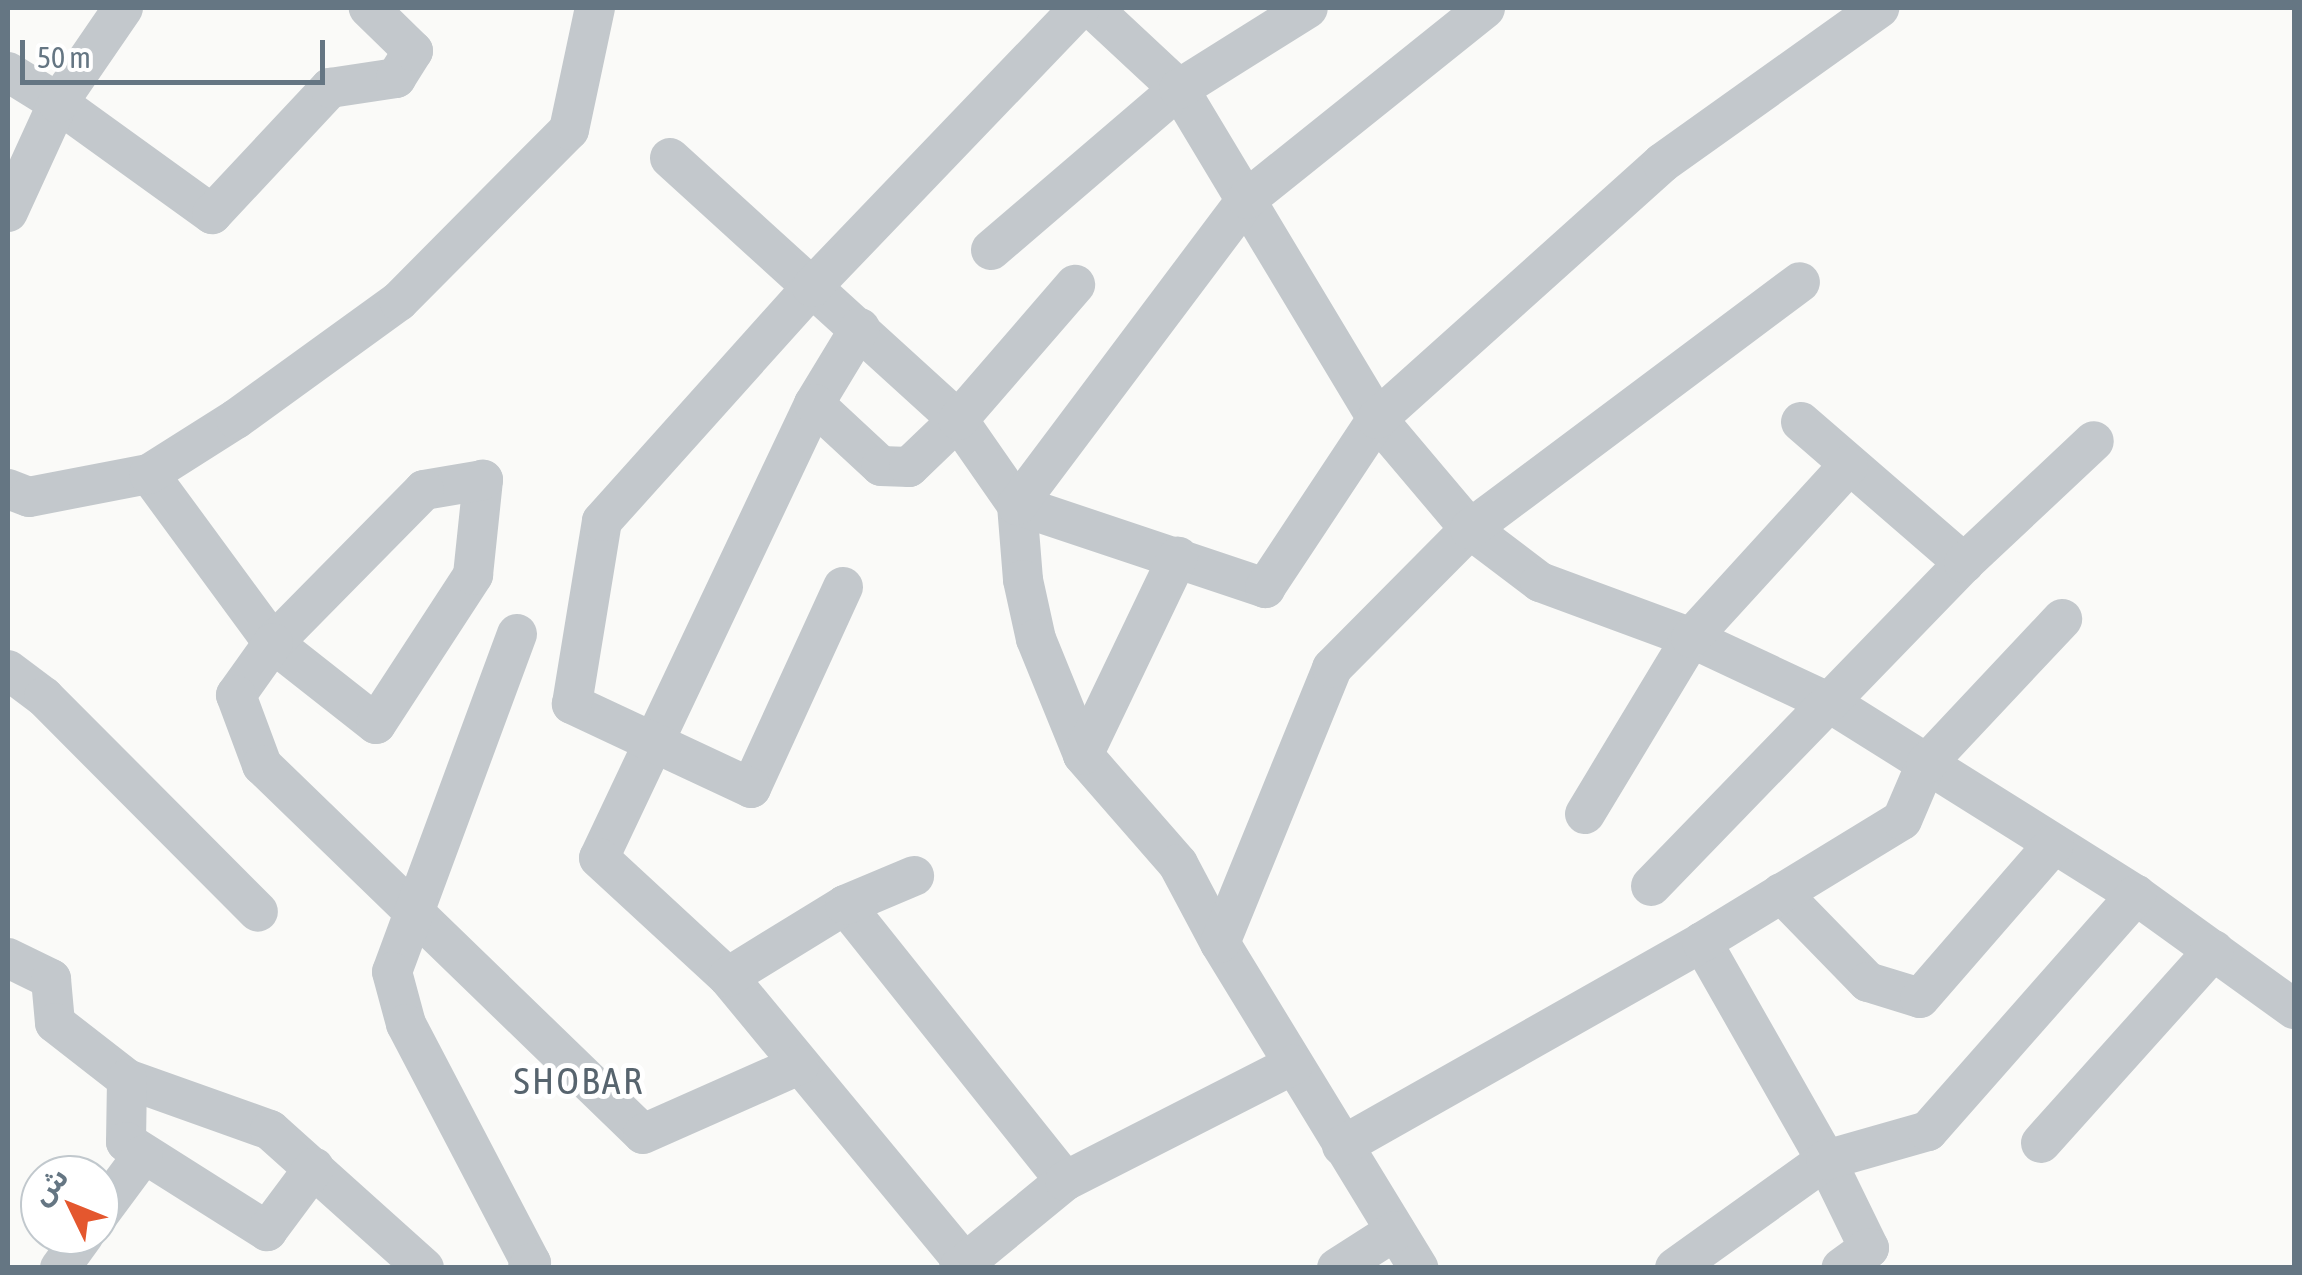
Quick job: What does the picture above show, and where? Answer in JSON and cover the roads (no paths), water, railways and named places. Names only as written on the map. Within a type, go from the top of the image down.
[{"type":"street","points":[[8,212],[58,103],[123,8]]},
{"type":"street","points":[[8,72],[58,103],[212,214],[330,88],[396,78],[413,51],[369,8]]},
{"type":"street","points":[[8,489],[29,497],[148,474],[236,418],[399,301],[569,130],[594,8]]},
{"type":"street","points":[[843,587],[751,788],[572,704],[602,521],[812,287],[1080,8]]},
{"type":"street","points":[[1092,8],[1180,89],[1376,419],[1470,528],[1540,582],[1691,638],[1830,703],[2136,895],[2294,1008]]},
{"type":"street","points":[[991,250],[1180,89],[1308,8]]},
{"type":"street","points":[[1017,505],[1247,199],[1485,8]]},
{"type":"street","points":[[1017,505],[1265,588],[1376,419],[1662,163],[1879,8]]},
{"type":"street","points":[[670,158],[958,420],[1017,505],[1023,580],[1036,640],[1083,755],[1178,864],[1220,943],[1418,1268]]},
{"type":"street","points":[[1220,943],[1332,668],[1470,528],[1800,282]]},
{"type":"street","points":[[814,404],[881,466],[909,467],[958,420],[1075,285]]},
{"type":"street","points":[[860,328],[814,404],[599,858],[728,978],[961,1265],[1065,1181],[1293,1064]]},
{"type":"street","points":[[1801,422],[1964,563]]},
{"type":"street","points":[[1651,886],[1964,563],[2094,441]]},
{"type":"street","points":[[1585,814],[1691,638],[1848,466]]},
{"type":"street","points":[[148,474],[273,643],[376,724],[472,575],[483,480],[424,490],[273,643],[236,695],[262,765],[643,1134],[799,1066]]},
{"type":"street","points":[[1083,755],[1178,556]]},
{"type":"street","points":[[1342,1146],[1702,942],[1902,820],[1926,764],[2062,618]]},
{"type":"street","points":[[517,634],[392,972],[406,1024],[532,1263],[528,1268]]},
{"type":"street","points":[[8,670],[44,698],[258,912]]},
{"type":"street","points":[[1781,894],[1868,982],[1920,998],[2054,844]]},
{"type":"street","points":[[728,978],[846,905],[914,876]]},
{"type":"street","points":[[1675,1268],[1826,1160],[1928,1131],[2136,895]]},
{"type":"street","points":[[846,905],[1065,1181]]},
{"type":"street","points":[[1702,942],[1826,1160],[1869,1248],[1841,1268]]},
{"type":"street","points":[[2041,1144],[2214,950]]},
{"type":"street","points":[[8,958],[51,979],[55,1023],[127,1079],[270,1130],[424,1268]]},
{"type":"street","points":[[127,1079],[126,1142],[267,1231],[314,1168]]},
{"type":"street","points":[[120,1186],[143,1156]]},
{"type":"street","points":[[1336,1268],[1395,1231]]},
{"type":"district","name":"SHOBAR","points":[[579,1081]]}]
